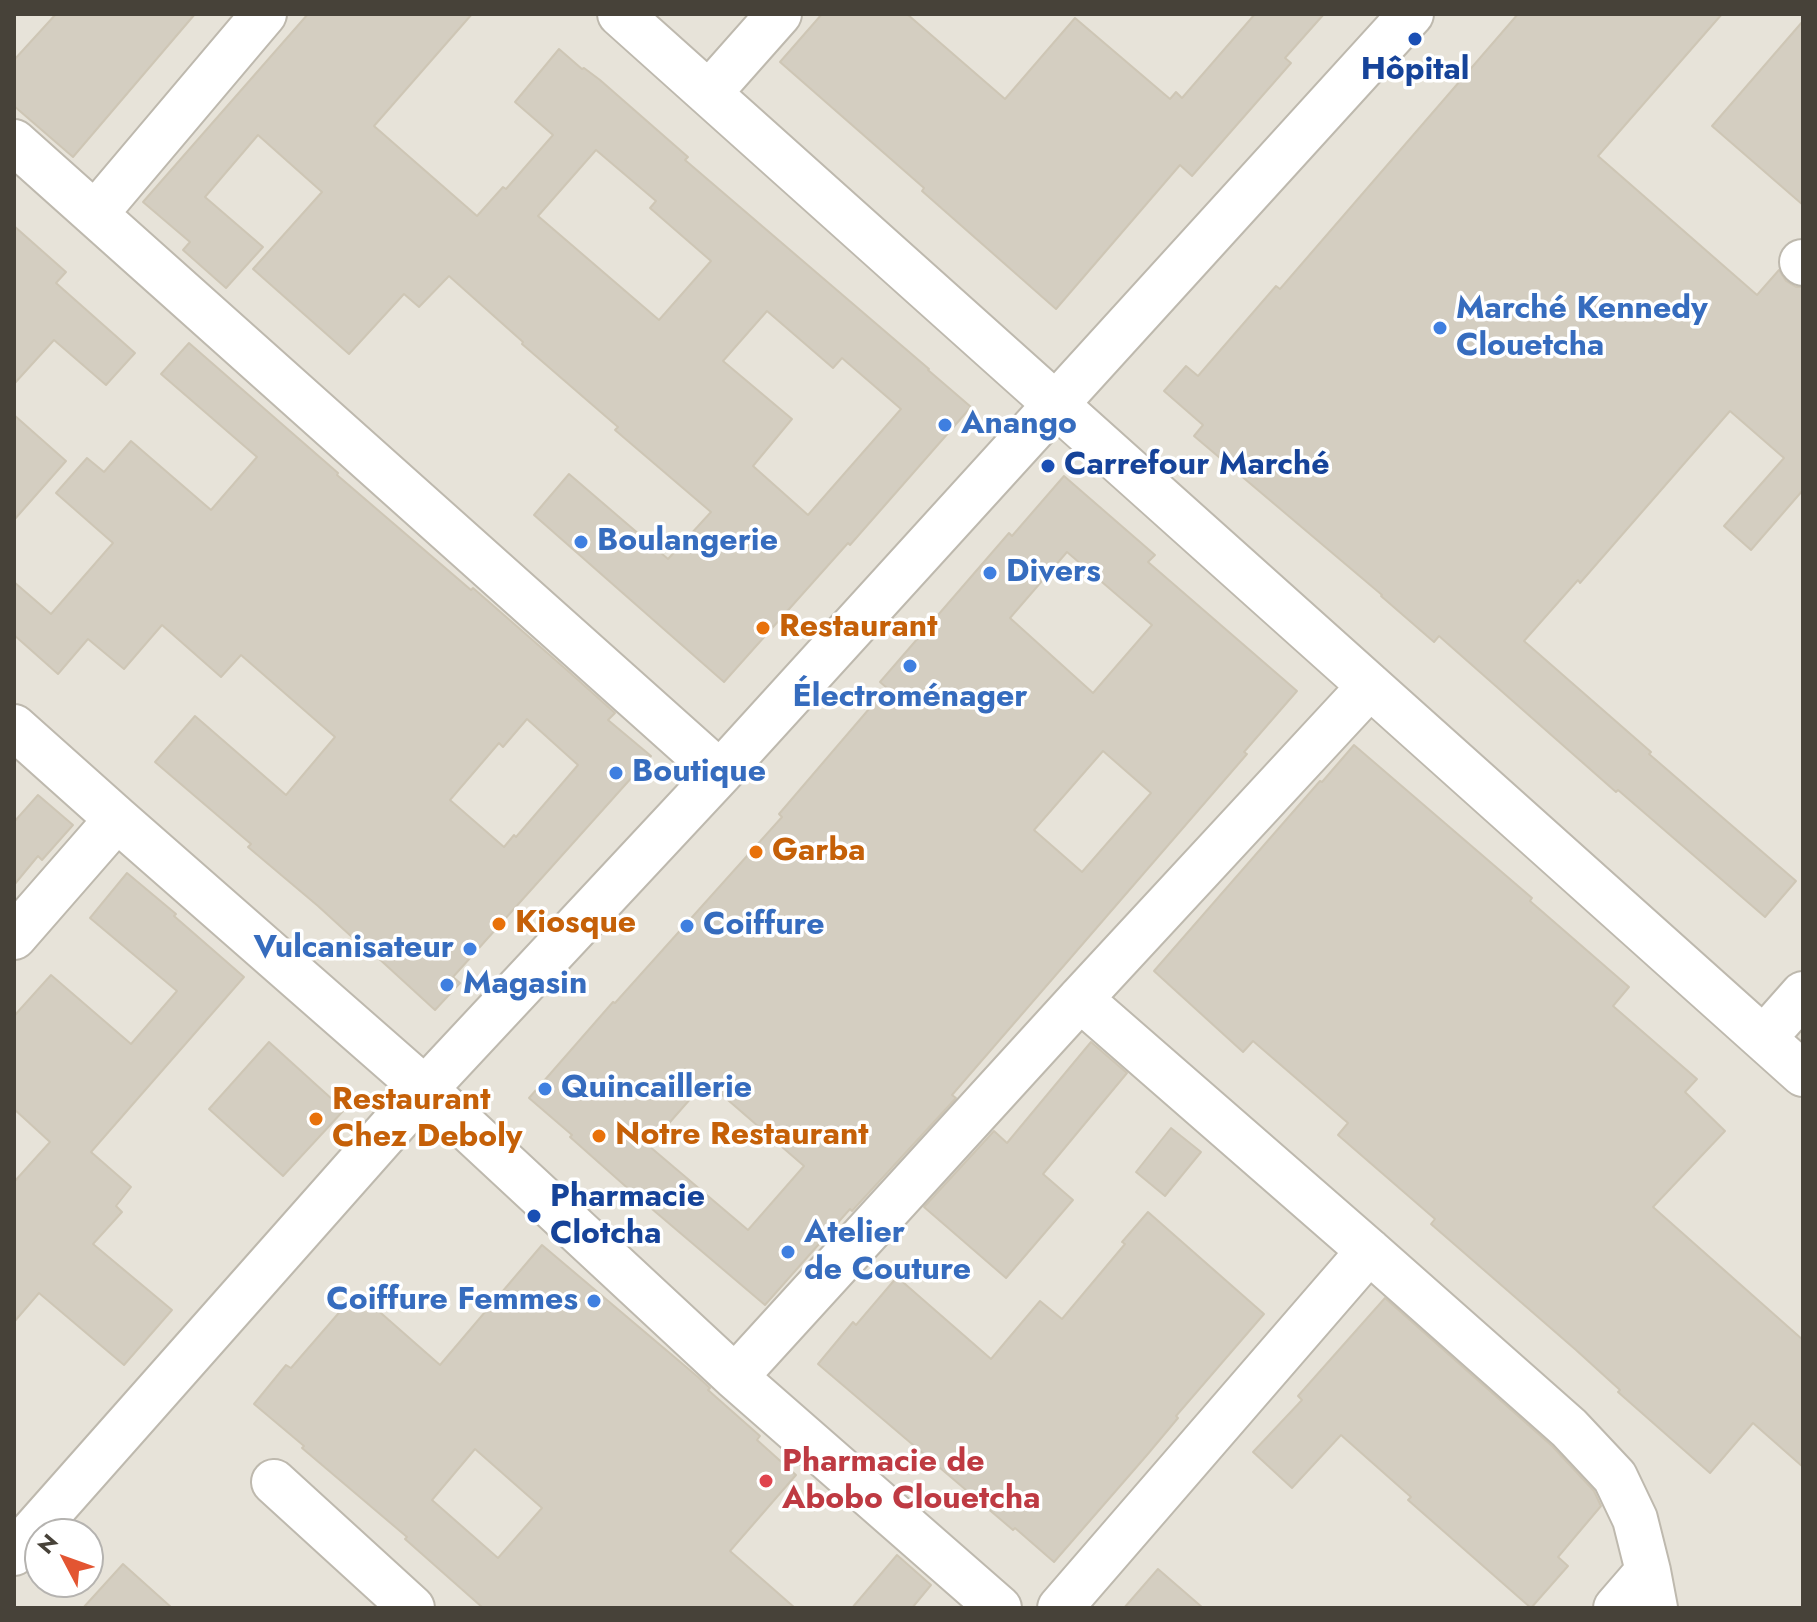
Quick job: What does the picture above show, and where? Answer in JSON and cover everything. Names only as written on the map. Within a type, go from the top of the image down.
[{"type":"street","points":[[95,214],[264,14]]},
{"type":"street","points":[[620,14],[1803,1074]]},
{"type":"street","points":[[709,93],[779,14]]},
{"type":"street","points":[[14,1553],[425,1089],[720,773],[1411,14]]},
{"type":"street","points":[[14,142],[720,773]]},
{"type":"street","points":[[735,1377],[1370,686]]},
{"type":"street","points":[[14,727],[425,1089],[735,1377],[999,1608]]},
{"type":"street","points":[[14,937],[117,819]]},
{"type":"street","points":[[1764,1038],[1803,994]]},
{"type":"street","points":[[1080,999],[1569,1428],[1615,1477],[1635,1519],[1652,1590],[1616,1608]]},
{"type":"street","points":[[1060,1608],[1369,1251]]},
{"type":"street","points":[[274,1482],[412,1608]]},
{"type":"shaded area","points":[[14,14],[1803,14],[1803,1608],[14,1608]]},
{"type":"building","points":[[56,14],[195,14],[73,157],[14,106],[14,60]]},
{"type":"building","points":[[308,14],[472,14],[374,126],[477,216],[503,187],[506,189],[553,135],[515,102],[559,49],[600,80],[688,157],[685,160],[971,407],[724,682],[534,515],[569,474],[668,559],[711,512],[615,430],[618,427],[449,276],[419,307],[404,294],[349,354],[253,269],[322,192],[258,135],[205,197],[263,247],[226,288],[183,250],[190,242],[143,202]],"holes":[[[596,150],[656,201],[650,208],[711,261],[659,320],[538,216]],[[767,311],[833,368],[842,358],[901,409],[808,515],[753,466],[792,419],[723,361]]]},
{"type":"building","points":[[822,14],[907,14],[1005,99],[1075,18],[1170,99],[1176,92],[1182,98],[1255,14],[1324,14],[1285,58],[1291,63],[1192,176],[1180,165],[1056,309],[780,62]]},
{"type":"building","points":[[1518,14],[1722,14],[1598,156],[1757,295],[1779,270],[1786,281],[1803,287],[1803,490],[1751,550],[1724,526],[1784,458],[1730,411],[1580,583],[1578,580],[1524,641],[1796,881],[1765,917],[1618,790],[1616,792],[1439,636],[1434,642],[1194,436],[1203,425],[1164,391],[1186,366],[1198,376],[1276,286],[1280,289]]},
{"type":"building","points":[[1803,21],[1803,205],[1712,126]]},
{"type":"building","points":[[14,226],[66,272],[56,283],[135,353],[106,385],[54,340],[14,384]]},
{"type":"building","points":[[189,343],[337,475],[471,590],[473,588],[615,713],[608,720],[651,756],[453,977],[460,983],[435,1010],[155,762],[195,716],[286,795],[335,737],[241,655],[221,677],[162,625],[124,669],[88,639],[58,674],[14,635],[14,582],[51,614],[113,543],[56,493],[87,458],[104,472],[131,441],[211,510],[257,457],[161,374]],"holes":[[[527,719],[578,765],[504,847],[450,800],[499,743],[503,747]]]},
{"type":"building","points":[[14,415],[66,461],[14,520]]},
{"type":"building","points":[[1064,476],[1155,555],[1148,562],[1297,691],[1244,752],[1247,754],[952,1095],[956,1098],[852,1211],[850,1209],[765,1305],[632,1192],[529,1098],[782,817],[779,814],[887,688],[880,682],[1009,533],[1012,536]],"holes":[[[1067,552],[1152,625],[1093,693],[1010,618]],[[1103,751],[1151,793],[1082,872],[1034,830]],[[706,1081],[804,1166],[748,1230],[649,1146]]]},
{"type":"building","points":[[1354,745],[1532,898],[1530,901],[1629,987],[1613,1006],[1697,1079],[1685,1092],[1725,1131],[1653,1207],[1803,1340],[1803,1467],[1753,1423],[1710,1473],[1618,1392],[1620,1390],[1576,1350],[1431,1224],[1435,1219],[1338,1135],[1348,1123],[1253,1041],[1243,1052],[1154,971]]},
{"type":"building","points":[[38,795],[73,825],[42,860],[38,856],[14,885],[14,822]]},
{"type":"building","points":[[127,873],[244,977],[91,1152],[131,1187],[116,1206],[122,1212],[93,1244],[172,1310],[124,1365],[39,1293],[14,1322],[14,1182],[50,1142],[14,1109],[14,1016],[51,975],[131,1044],[177,991],[90,918]]},
{"type":"building","points":[[269,1042],[344,1110],[283,1176],[209,1109]]},
{"type":"building","points":[[1091,1042],[1127,1073],[1043,1174],[1073,1200],[1006,1278],[924,1207],[994,1131],[1007,1143]]},
{"type":"building","points":[[1171,1128],[1201,1152],[1165,1196],[1136,1172]]},
{"type":"building","points":[[1148,1212],[1264,1314],[1054,1562],[818,1364],[897,1277],[991,1359],[1040,1301],[1062,1319]]},
{"type":"building","points":[[542,1245],[698,1377],[710,1388],[708,1390],[760,1436],[757,1440],[796,1475],[730,1551],[795,1608],[483,1608],[405,1539],[407,1537],[254,1404],[286,1365],[291,1368],[357,1292],[440,1365]],"holes":[[[475,1449],[542,1508],[498,1558],[432,1500]]]},
{"type":"building","points":[[1385,1298],[1552,1446],[1594,1491],[1601,1506],[1558,1557],[1568,1566],[1531,1608],[1408,1500],[1411,1497],[1341,1435],[1292,1488],[1253,1452],[1302,1400],[1298,1396]]},
{"type":"building","points":[[897,1555],[931,1585],[912,1608],[852,1608]]},
{"type":"building","points":[[123,1564],[172,1608],[83,1608],[92,1598],[104,1598],[104,1585]]},
{"type":"building","points":[[1158,1569],[1203,1608],[1124,1608]]},
{"type":"place","name":"Hôpital","points":[[1415,39]]},
{"type":"place","name":"Marché Kennedy Clouetcha","points":[[1440,328]]},
{"type":"place","name":"Anango","points":[[945,425]]},
{"type":"place","name":"Carrefour Marché","points":[[1048,466]]},
{"type":"place","name":"Boulangerie","points":[[581,542]]},
{"type":"place","name":"Divers","points":[[990,573]]},
{"type":"place","name":"Restaurant","points":[[763,628]]},
{"type":"place","name":"Électroménager","points":[[910,666]]},
{"type":"place","name":"Boutique","points":[[616,773]]},
{"type":"place","name":"Garba","points":[[756,852]]},
{"type":"place","name":"Kiosque","points":[[499,924]]},
{"type":"place","name":"Coiffure","points":[[687,926]]},
{"type":"place","name":"Vulcanisateur","points":[[470,949]]},
{"type":"place","name":"Magasin","points":[[447,985]]},
{"type":"place","name":"Quincaillerie","points":[[545,1089]]},
{"type":"place","name":"Restaurant Chez Deboly","points":[[316,1119]]},
{"type":"place","name":"Notre Restaurant","points":[[599,1136]]},
{"type":"place","name":"Pharmacie Clotcha","points":[[534,1216]]},
{"type":"place","name":"Atelier de Couture","points":[[788,1252]]},
{"type":"place","name":"Coiffure Femmes","points":[[594,1301]]},
{"type":"place","name":"Pharmacie de Abobo Clouetcha","points":[[766,1481]]}]
